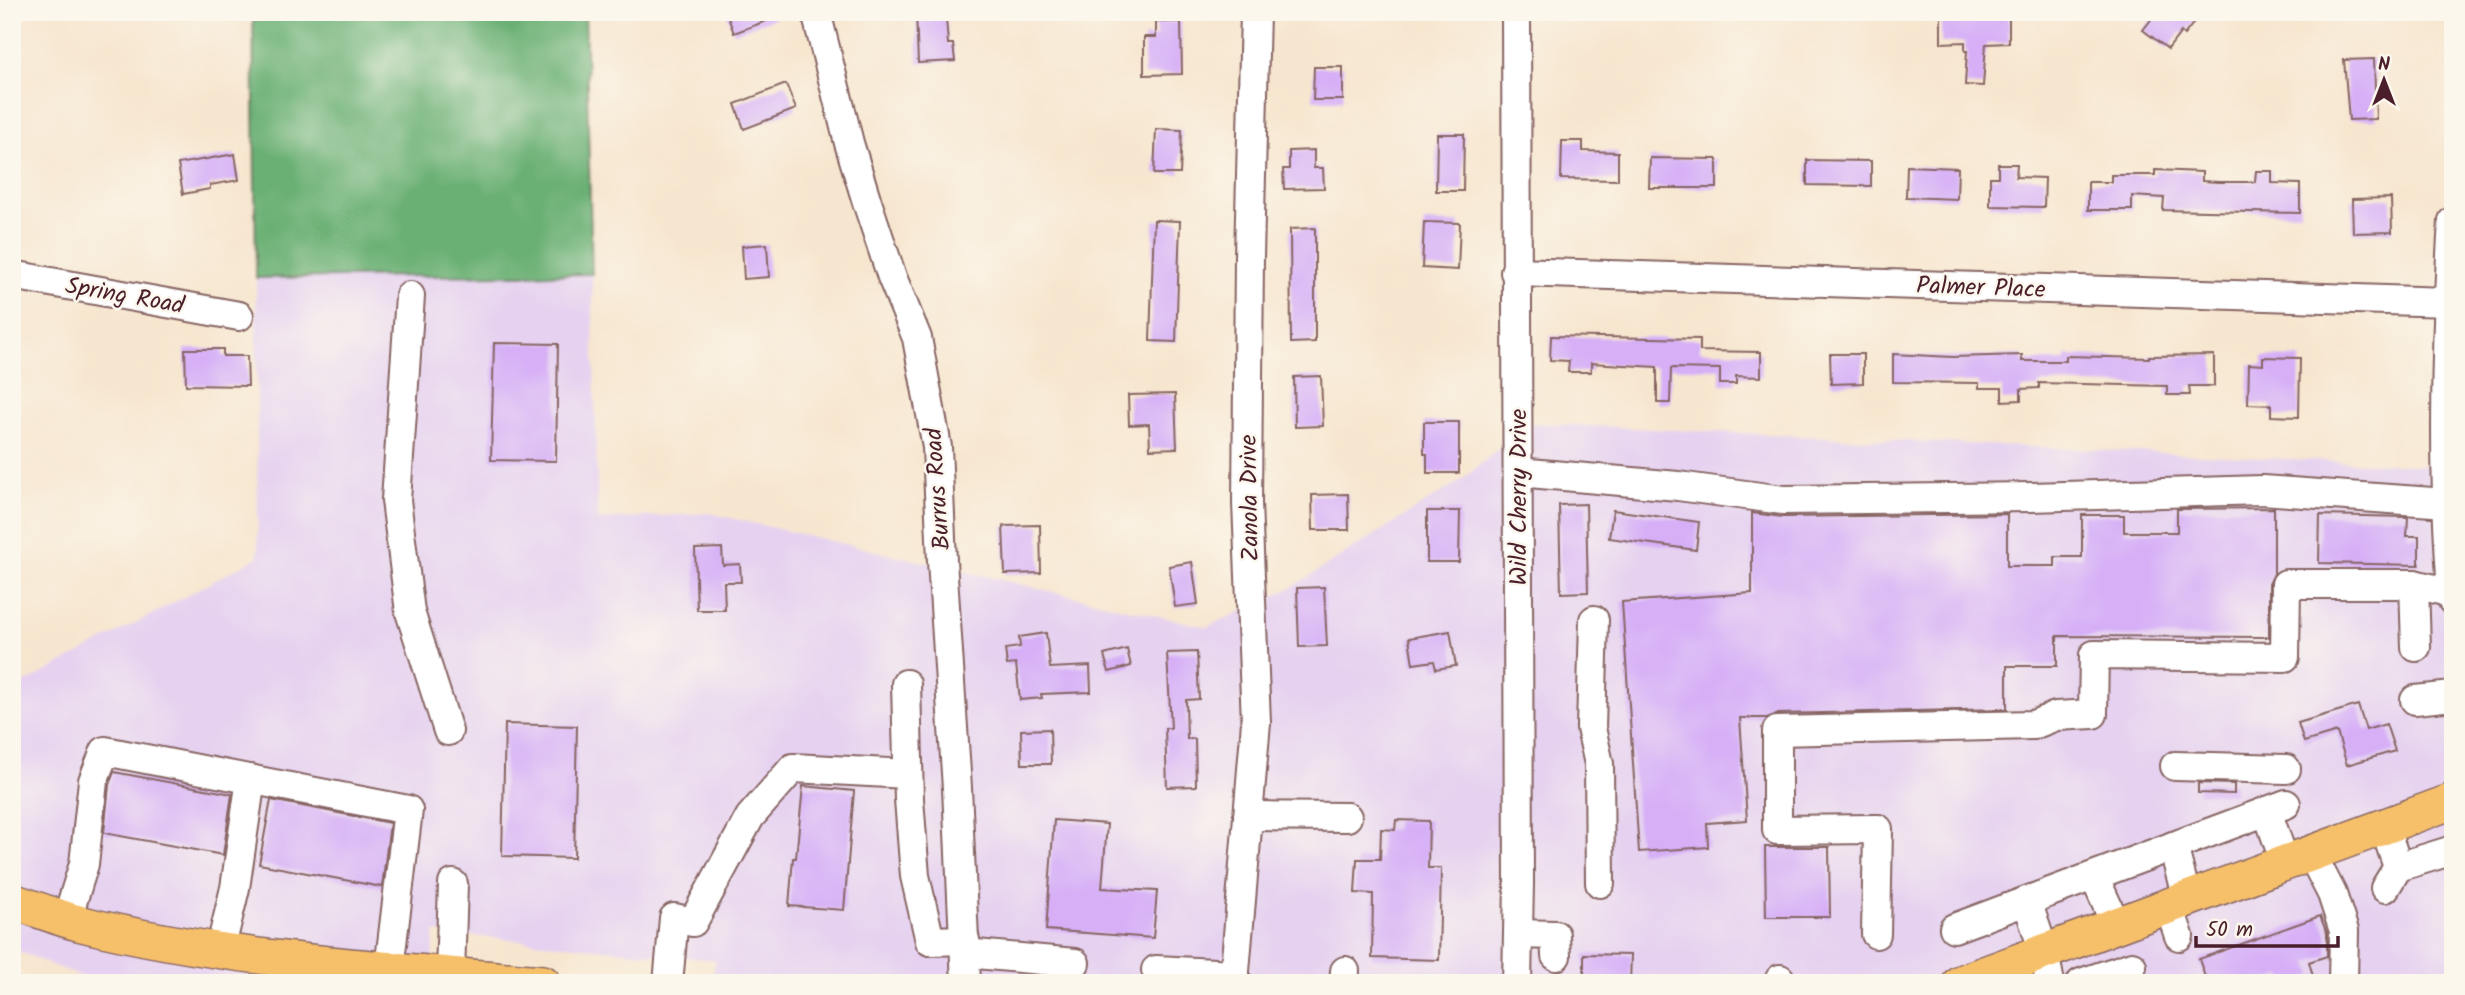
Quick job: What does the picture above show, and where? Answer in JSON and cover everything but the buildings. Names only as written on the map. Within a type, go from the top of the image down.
[{"type":"main road","points":[[1960,983],[2047,967],[2116,925],[2178,913],[2298,858],[2453,801]]},
{"type":"main road","points":[[12,901],[67,919],[318,973],[389,969],[543,983]]},
{"type":"street","name":"Burrus Road","points":[[816,12],[867,202],[892,277],[917,338],[937,447],[966,983]]},
{"type":"street","name":"Zanola Drive","points":[[1234,979],[1256,722],[1247,503],[1255,12]]},
{"type":"street","name":"Wild Cherry Drive","points":[[1516,12],[1515,272],[1528,883],[1518,934],[1517,983]]},
{"type":"street","points":[[2453,220],[2448,302],[2447,503],[2453,601]]},
{"type":"street","name":"Palmer Place","points":[[1515,272],[2448,302]]},
{"type":"street","name":"Spring Road","points":[[12,275],[239,316]]},
{"type":"street","points":[[410,296],[396,500],[410,612],[448,731]]},
{"type":"street","points":[[1518,472],[1665,485],[1783,500],[2031,497],[2262,490],[2447,503]]},
{"type":"street","points":[[1876,934],[1878,829],[1777,830],[1777,731],[1998,727],[2033,725],[2056,716],[2093,714],[2094,655],[2285,657],[2286,584],[2414,584],[2452,593]]},
{"type":"street","points":[[2414,584],[2416,647]]},
{"type":"street","points":[[1594,620],[1591,727],[1599,764],[1600,883]]},
{"type":"street","points":[[906,684],[908,774],[915,876],[929,941],[1075,963]]},
{"type":"street","points":[[2415,700],[2453,696]]},
{"type":"street","points":[[67,919],[84,864],[93,782],[105,751],[408,810],[389,969]]},
{"type":"street","points":[[2175,766],[2286,769]]},
{"type":"street","points":[[668,983],[674,918],[694,922],[750,817],[793,768],[908,774]]},
{"type":"street","points":[[220,951],[235,888],[251,779]]},
{"type":"street","points":[[1954,928],[2276,807],[2298,858],[2333,894],[2344,931],[2343,983]]},
{"type":"street","points":[[1248,816],[1347,817]]},
{"type":"street","points":[[2384,826],[2392,878],[2453,850]]},
{"type":"street","points":[[2173,846],[2178,913]]},
{"type":"street","points":[[2094,876],[2116,925]]},
{"type":"street","points":[[453,884],[467,978]]},
{"type":"street","points":[[2027,901],[2047,967]]},
{"type":"street","points":[[1518,934],[1555,945]]},
{"type":"street","points":[[2081,983],[2132,966]]},
{"type":"street","points":[[1156,970],[1234,979]]},
{"type":"shaded area","points":[[592,274],[598,520],[709,513],[1207,627],[1291,588],[1462,480],[1529,423],[2453,467],[2453,983],[713,983],[715,960],[435,932],[430,983],[97,983],[12,949],[12,690],[258,557],[256,278]]},
{"type":"green space","points":[[253,12],[585,12],[592,274],[256,278]]}]
